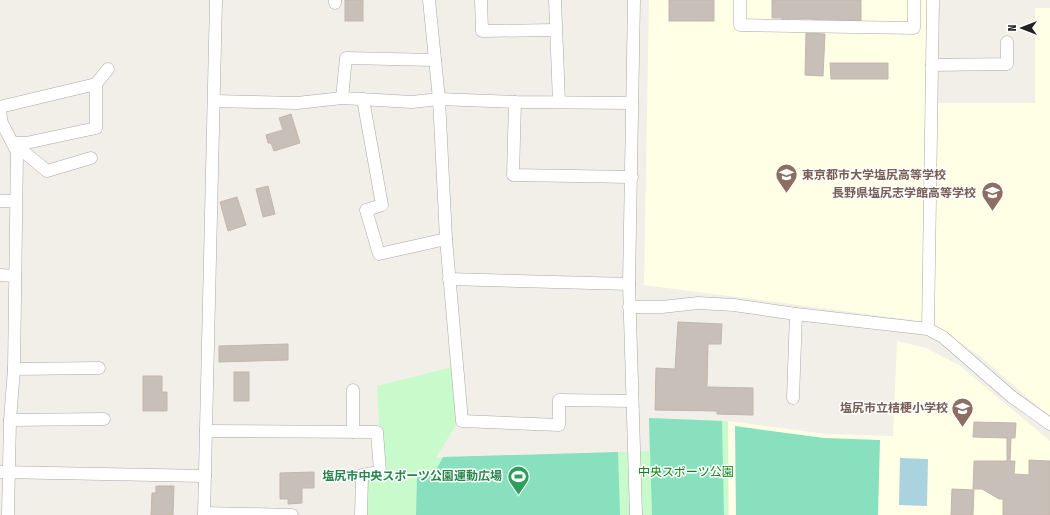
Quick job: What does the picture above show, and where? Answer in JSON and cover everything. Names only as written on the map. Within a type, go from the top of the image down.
[{"type":"street","points":[[216,0],[205,514],[292,515]]},
{"type":"street","points":[[429,0],[439,99],[446,239],[462,421],[558,425],[559,400],[632,401]]},
{"type":"street","points":[[481,0],[482,31],[555,30]]},
{"type":"street","points":[[555,0],[559,102]]},
{"type":"street","points":[[634,0],[629,307],[636,515]]},
{"type":"street","points":[[740,0],[740,25],[914,28],[914,0]]},
{"type":"street","points":[[928,330],[933,0]]},
{"type":"street","points":[[932,65],[1007,64],[1007,42]]},
{"type":"street","points":[[342,98],[346,58],[435,60]]},
{"type":"street","points":[[0,107],[96,84],[108,70]]},
{"type":"street","points":[[13,143],[26,143],[96,128],[96,84]]},
{"type":"street","points":[[214,101],[297,103],[342,98],[412,102],[439,99],[515,102],[632,103]]},
{"type":"street","points":[[363,99],[382,205],[366,210],[379,254],[446,239]]},
{"type":"street","points":[[515,102],[513,175],[632,178]]},
{"type":"street","points":[[1,119],[17,152],[14,369],[4,472],[8,515]]},
{"type":"street","points":[[13,143],[47,171],[91,158]]},
{"type":"street","points":[[0,202],[16,201]]},
{"type":"street","points":[[0,275],[15,276]]},
{"type":"street","points":[[449,279],[629,284]]},
{"type":"street","points":[[629,307],[662,307],[698,303],[757,307],[796,314],[928,330],[943,337],[1012,397],[1050,424]]},
{"type":"street","points":[[793,398],[796,314]]},
{"type":"street","points":[[14,369],[99,368]]},
{"type":"street","points":[[353,390],[353,432]]},
{"type":"street","points":[[10,420],[104,419]]},
{"type":"street","points":[[206,432],[377,432],[380,472],[362,476],[361,515]]},
{"type":"street","points":[[4,472],[205,476]]},
{"type":"shaded area","name":"東京都市大学塩尻高等学校","points":[[649,0],[928,0],[924,319],[921,321],[644,285]]},
{"type":"shaded area","name":"長野県塩尻志学館高等学校","points":[[1035,8],[1050,8],[1050,417],[981,357],[931,323],[936,103],[1035,103]]},
{"type":"shaded area","name":"塩尻市立桔梗小学校","points":[[897,341],[926,348],[959,365],[1050,441],[1050,515],[729,515],[728,421],[826,434],[893,436]]},
{"type":"green space","name":"中央スポーツ公園","points":[[452,367],[457,423],[436,458],[649,451],[649,418],[728,421],[728,515],[364,515],[364,482],[382,478],[377,386]]},
{"type":"green space","points":[[649,418],[722,421],[724,515],[652,515]]},
{"type":"green space","points":[[735,426],[824,438],[880,440],[878,515],[736,515]]},
{"type":"green space","name":"塩尻市中央スポーツ公園運動広場","points":[[618,452],[620,515],[416,515],[417,477],[434,474],[443,457]]},
{"type":"water","points":[[900,458],[928,459],[927,506],[899,505]]},
{"type":"building","points":[[345,0],[363,0],[363,21],[345,21]]},
{"type":"building","points":[[669,0],[714,0],[714,21],[669,21]]},
{"type":"building","points":[[772,0],[861,0],[861,22],[844,25],[844,21],[820,21],[813,24],[813,19],[789,19],[789,23],[782,23],[782,18],[772,18]]},
{"type":"building","points":[[806,33],[825,34],[823,76],[805,75]]},
{"type":"building","points":[[830,63],[888,63],[888,79],[831,79]]},
{"type":"building","points":[[291,114],[300,143],[274,151],[271,143],[268,143],[266,135],[283,130],[279,118]]},
{"type":"building","points":[[268,186],[275,214],[263,217],[256,189]]},
{"type":"building","points":[[237,197],[246,225],[228,231],[220,202]]},
{"type":"building","points":[[678,322],[722,324],[721,344],[708,344],[707,387],[753,388],[753,415],[717,414],[717,411],[655,410],[656,368],[675,369]]},
{"type":"building","points":[[288,344],[288,360],[219,362],[219,346]]},
{"type":"building","points":[[234,372],[249,372],[249,401],[234,401]]},
{"type":"building","points":[[143,376],[162,376],[162,392],[167,392],[167,411],[143,411]]},
{"type":"building","name":"塩尻市立桔梗小学校","points":[[974,422],[1016,423],[1015,438],[1011,438],[1010,461],[1015,461],[1014,474],[1029,475],[1029,460],[1050,461],[1050,515],[1003,515],[1003,499],[999,499],[982,489],[973,489],[974,461],[1007,461],[1007,438],[973,437]]},
{"type":"building","points":[[314,472],[314,488],[302,488],[302,503],[288,504],[288,499],[280,499],[280,473]]},
{"type":"building","points":[[156,486],[174,486],[173,515],[151,515],[152,493],[156,493]]},
{"type":"building","points":[[952,489],[974,490],[973,515],[951,515]]},
{"type":"place","name":"東京都市大学塩尻高等学校","points":[[786,194]]},
{"type":"place","name":"長野県塩尻志学館高等学校","points":[[992,212]]},
{"type":"place","name":"塩尻市立桔梗小学校","points":[[963,428]]},
{"type":"place","name":"塩尻市中央スポーツ公園運動広場","points":[[518,496]]}]
